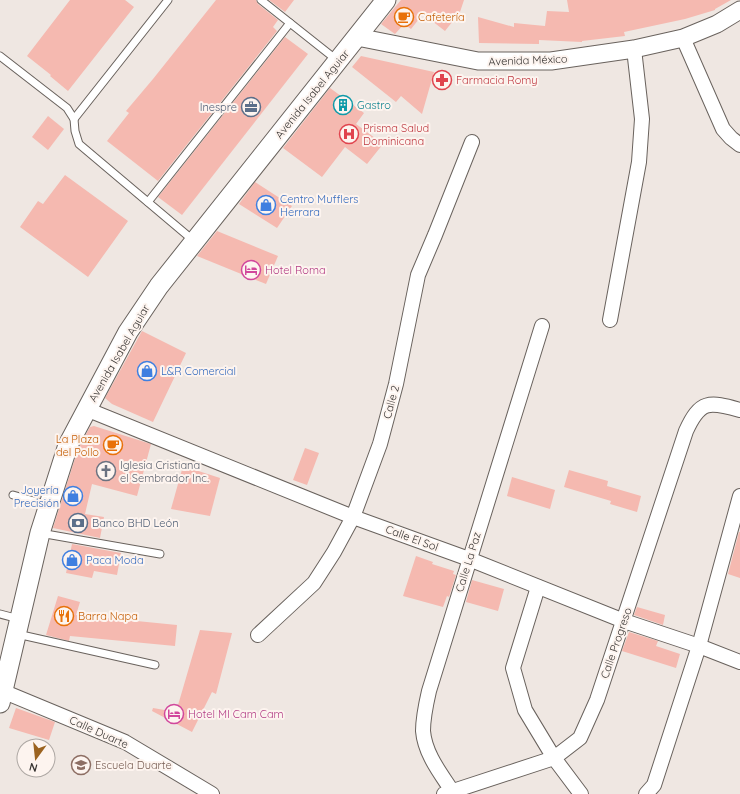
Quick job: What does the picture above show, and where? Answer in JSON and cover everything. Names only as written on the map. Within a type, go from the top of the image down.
[{"type":"main road","name":"Avenida Isabel Aguiar","points":[[1,697],[40,533],[68,445],[128,332],[159,286],[386,0]]},
{"type":"street","name":"Avenida México","points":[[357,37],[478,61],[551,61],[634,49],[683,38],[717,24],[740,10]]},
{"type":"street","points":[[683,38],[723,129],[731,138],[740,144]]},
{"type":"street","points":[[610,320],[639,162],[642,119],[634,49]]},
{"type":"street","name":"Calle 2","points":[[258,635],[314,583],[334,552],[353,517],[380,444],[396,384],[418,275],[472,142]]},
{"type":"street","name":"Calle La Paz","points":[[450,793],[426,746],[423,731],[424,712],[428,691],[542,326]]},
{"type":"street","name":"Calle Progreso","points":[[450,793],[554,758],[580,738],[597,700],[686,431],[692,418],[700,408],[711,405],[722,405],[740,410]]},
{"type":"street","name":"Calle El Sol","points":[[86,409],[353,517],[469,559],[624,621],[699,646],[740,662]]},
{"type":"street","points":[[646,794],[654,786],[699,646],[740,496]]},
{"type":"street","points":[[538,587],[513,668],[525,710],[554,758],[581,794]]},
{"type":"street","name":"Calle Duarte","points":[[1,697],[125,742],[212,794]]},
{"type":"lane","points":[[74,119],[168,0]]},
{"type":"lane","points":[[261,0],[338,61]]},
{"type":"lane","points":[[148,202],[290,23]]},
{"type":"lane","points":[[0,56],[67,108],[74,119],[78,144],[195,241]]},
{"type":"lane","points":[[13,496],[48,505]]},
{"type":"lane","points":[[40,533],[160,554]]},
{"type":"lane","points":[[0,614],[17,626],[155,665]]},
{"type":"building","points":[[70,0],[125,0],[134,7],[68,91],[27,56]]},
{"type":"building","points":[[216,0],[256,0],[258,4],[278,20],[273,27],[277,31],[158,181],[107,141],[129,113],[126,111]]},
{"type":"building","points":[[269,0],[294,0],[285,12]]},
{"type":"building","points":[[401,0],[464,0],[460,12],[445,31],[423,14],[411,29],[404,24],[395,34],[381,24]]},
{"type":"building","points":[[567,0],[731,0],[715,10],[685,19],[624,32],[625,36],[582,42],[539,40],[539,44],[479,43],[478,17],[514,27],[514,23],[545,26],[547,11],[569,12]]},
{"type":"building","name":"Inespre","points":[[285,37],[308,54],[182,215],[158,197]]},
{"type":"building","points":[[361,56],[434,72],[422,114],[401,96],[396,102],[352,67]]},
{"type":"building","points":[[330,88],[364,113],[356,124],[383,144],[367,164],[345,147],[322,177],[283,148]]},
{"type":"building","points":[[48,116],[64,129],[48,150],[32,137]]},
{"type":"building","points":[[65,175],[128,221],[88,277],[20,227],[38,201],[43,204]]},
{"type":"building","name":"Centro Mufflers Herrara","points":[[255,182],[292,206],[277,228],[239,204]]},
{"type":"building","name":"Hotel Roma","points":[[217,231],[278,256],[266,284],[197,256]]},
{"type":"building","name":"L&R Comercial","points":[[142,331],[186,353],[153,422],[112,404],[105,398]]},
{"type":"building","points":[[94,426],[151,444],[137,496],[92,484],[85,514],[104,517],[100,538],[53,528],[78,449],[90,427]]},
{"type":"building","points":[[305,448],[319,453],[307,485],[293,480]]},
{"type":"building","points":[[183,466],[220,478],[210,516],[171,509]]},
{"type":"building","points":[[569,470],[608,481],[607,486],[641,496],[637,512],[610,504],[611,501],[564,487]]},
{"type":"building","points":[[512,477],[555,490],[550,509],[507,496]]},
{"type":"building","points":[[740,532],[740,578],[728,574]]},
{"type":"building","points":[[72,544],[121,553],[117,575],[94,571],[92,578],[66,573]]},
{"type":"building","points":[[416,556],[433,562],[432,564],[454,571],[453,574],[456,575],[449,597],[447,596],[443,607],[403,596]]},
{"type":"building","points":[[472,580],[504,589],[498,611],[466,602]]},
{"type":"building","points":[[58,596],[80,602],[76,615],[177,625],[175,646],[70,636],[69,641],[46,635]]},
{"type":"building","points":[[637,607],[665,615],[663,625],[634,615]]},
{"type":"building","points":[[200,630],[232,633],[216,694],[212,692],[192,732],[152,711],[153,708],[176,712]]},
{"type":"building","points":[[629,632],[658,641],[656,646],[680,654],[676,668],[622,651]]},
{"type":"building","points":[[16,708],[55,722],[50,738],[42,738],[9,728]]},
{"type":"place","name":"Cafetería","points":[[404,17]]},
{"type":"place","name":"Farmacia Romy","points":[[442,80]]},
{"type":"place","name":"Gastro","points":[[343,105]]},
{"type":"place","name":"Inespre","points":[[251,107]]},
{"type":"place","name":"Prisma Salud Dominicana","points":[[349,134]]},
{"type":"place","name":"Centro Mufflers Herrara","points":[[266,205]]},
{"type":"place","name":"Hotel Roma","points":[[251,270]]},
{"type":"place","name":"L&R Comercial","points":[[147,371]]},
{"type":"place","name":"La Plaza del Pollo","points":[[113,445]]},
{"type":"place","name":"Iglesia Cristiana el Sembrador Inc.","points":[[106,471]]},
{"type":"place","name":"Joyería Precisión","points":[[73,496]]},
{"type":"place","name":"Banco BHD León","points":[[78,523]]},
{"type":"place","name":"Paca Moda","points":[[72,560]]},
{"type":"place","name":"Barra Napa","points":[[64,616]]},
{"type":"place","name":"Hotel MI Cam Cam","points":[[174,714]]},
{"type":"place","name":"Escuela Duarte","points":[[81,765]]}]
